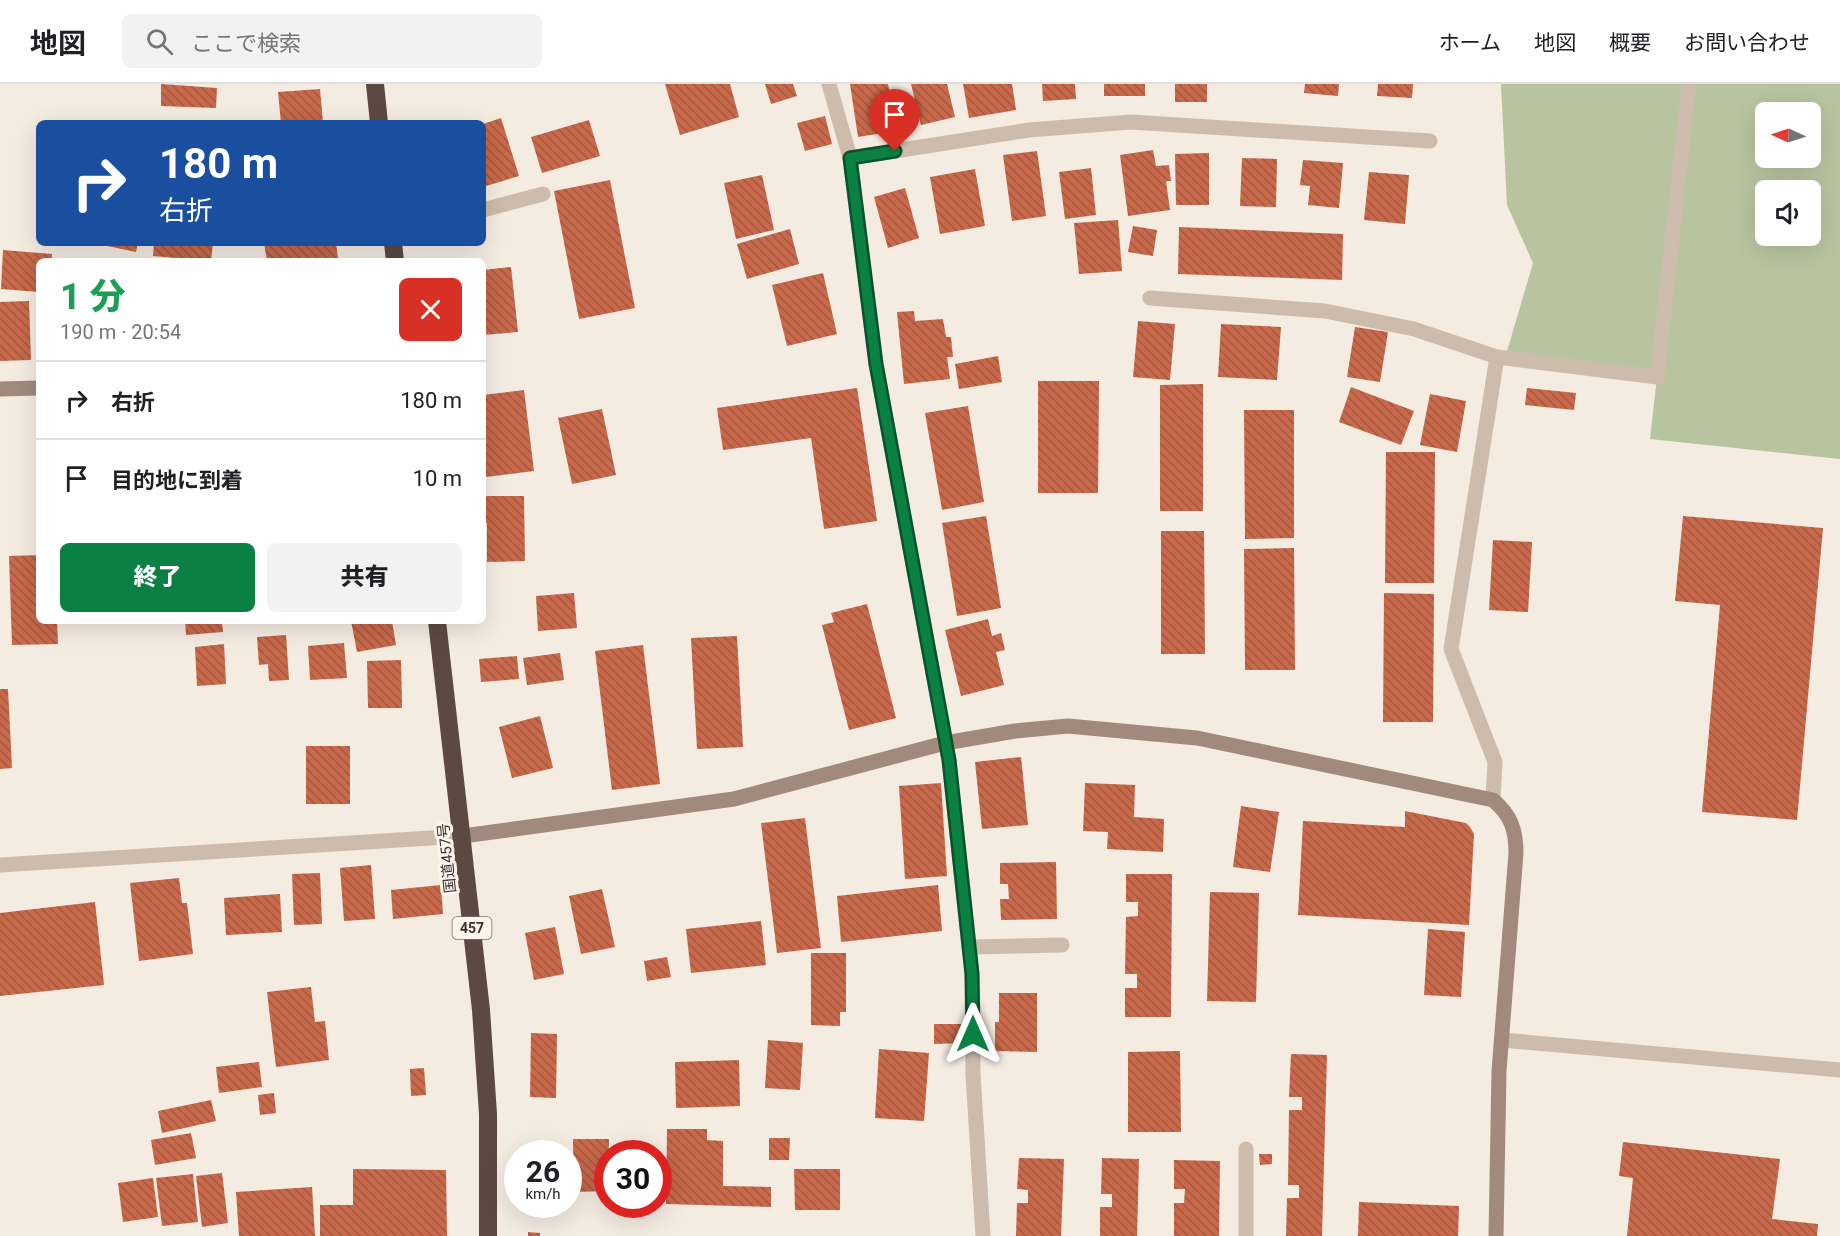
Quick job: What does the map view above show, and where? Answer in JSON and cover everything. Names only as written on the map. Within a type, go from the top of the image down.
[{"type":"highway","points":[[375,84],[379,120]]},
{"type":"highway","name":"国道457号","points":[[437,624],[481,1010],[488,1114],[488,1236]]},
{"type":"street","points":[[829,84],[850,158],[876,364],[945,742],[969,947],[983,1236]]},
{"type":"street","points":[[1150,297],[1325,311],[1414,329],[1497,357],[1657,377],[1689,84]]},
{"type":"street","points":[[850,158],[1029,130],[1131,122],[1430,141]]},
{"type":"street","points":[[486,209],[543,194]]},
{"type":"street","points":[[1493,800],[1495,762],[1451,649],[1497,357]]},
{"type":"street","points":[[0,389],[36,388]]},
{"type":"street","points":[[0,865],[463,836],[734,799],[945,742],[1015,731],[1068,726],[1197,738],[1493,800],[1504,809],[1512,823],[1516,837],[1502,1040],[1496,1170],[1496,1236]]},
{"type":"street","points":[[969,947],[1062,945]]},
{"type":"street","points":[[1502,1040],[1840,1070]]},
{"type":"street","points":[[1246,1149],[1246,1236]]},
{"type":"green space","points":[[1501,84],[1840,84],[1840,459],[1650,439],[1657,377],[1505,358],[1533,263],[1507,205]]},
{"type":"building","points":[[161,84],[217,88],[216,108],[161,106]]},
{"type":"building","points":[[665,84],[730,84],[739,117],[680,135]]},
{"type":"building","points":[[765,84],[793,84],[797,96],[771,104]]},
{"type":"building","points":[[850,84],[888,84],[896,131],[858,137]]},
{"type":"building","points":[[911,84],[947,84],[955,117],[921,125]]},
{"type":"building","points":[[963,84],[1012,84],[1016,110],[969,118]]},
{"type":"building","points":[[1042,84],[1075,84],[1076,99],[1043,101]]},
{"type":"building","points":[[1104,84],[1145,84],[1145,96],[1104,96]]},
{"type":"building","points":[[1175,84],[1207,84],[1207,102],[1175,102]]},
{"type":"building","points":[[1305,84],[1339,84],[1338,96],[1304,93]]},
{"type":"building","points":[[1378,84],[1413,84],[1412,98],[1377,96]]},
{"type":"building","points":[[320,89],[323,120],[281,120],[278,92]]},
{"type":"building","points":[[825,116],[832,144],[805,151],[797,123]]},
{"type":"building","points":[[501,118],[519,176],[486,186],[486,123]]},
{"type":"building","points":[[589,120],[600,156],[542,173],[531,137]]},
{"type":"building","points":[[1153,150],[1156,166],[1169,165],[1171,181],[1166,181],[1170,210],[1128,216],[1120,155]]},
{"type":"building","points":[[1037,151],[1046,216],[1012,221],[1003,155]]},
{"type":"building","points":[[1209,153],[1209,205],[1176,205],[1175,154]]},
{"type":"building","points":[[1242,158],[1277,159],[1276,207],[1240,206]]},
{"type":"building","points":[[1303,160],[1343,163],[1339,208],[1308,205],[1310,186],[1300,185]]},
{"type":"building","points":[[1091,168],[1096,215],[1065,219],[1059,172]]},
{"type":"building","points":[[975,169],[985,226],[940,234],[930,177]]},
{"type":"building","points":[[1369,172],[1409,175],[1405,224],[1364,220]]},
{"type":"building","points":[[762,175],[774,230],[736,239],[724,183]]},
{"type":"building","points":[[610,180],[635,308],[579,319],[554,191]]},
{"type":"building","points":[[905,188],[919,238],[888,248],[874,197]]},
{"type":"building","points":[[1118,220],[1122,271],[1079,274],[1074,223]]},
{"type":"building","points":[[1133,226],[1157,230],[1153,256],[1128,252]]},
{"type":"building","points":[[1179,227],[1343,234],[1342,280],[1178,274]]},
{"type":"building","points":[[790,229],[799,264],[747,279],[737,244]]},
{"type":"building","points":[[107,246],[137,246],[136,252]]},
{"type":"building","points":[[154,246],[213,246],[211,258],[153,256]]},
{"type":"building","points":[[264,246],[336,246],[338,258],[266,258]]},
{"type":"building","points":[[3,250],[52,254],[52,258],[36,258],[36,292],[1,289]]},
{"type":"building","points":[[511,267],[518,332],[486,335],[486,270]]},
{"type":"building","points":[[823,273],[837,334],[787,346],[772,285]]},
{"type":"building","points":[[29,301],[31,360],[0,361],[0,302]]},
{"type":"building","points":[[914,311],[915,321],[943,319],[946,337],[951,337],[953,357],[947,357],[950,379],[904,384],[897,312]]},
{"type":"building","points":[[1138,321],[1175,324],[1170,380],[1133,377]]},
{"type":"building","points":[[1221,324],[1281,327],[1277,380],[1218,377]]},
{"type":"building","points":[[1355,327],[1388,332],[1380,382],[1347,377]]},
{"type":"building","points":[[998,356],[1002,382],[959,389],[955,364]]},
{"type":"building","points":[[1038,381],[1099,381],[1098,493],[1038,493]]},
{"type":"building","points":[[1203,384],[1203,511],[1160,511],[1160,385]]},
{"type":"building","points":[[1351,387],[1414,411],[1401,445],[1339,422]]},
{"type":"building","points":[[857,388],[877,521],[824,529],[811,438],[723,450],[717,408]]},
{"type":"building","points":[[1527,388],[1576,393],[1574,410],[1525,405]]},
{"type":"building","points":[[524,390],[534,471],[486,477],[486,395]]},
{"type":"building","points":[[1430,394],[1466,401],[1457,452],[1420,445]]},
{"type":"building","points":[[968,406],[984,502],[942,510],[925,413]]},
{"type":"building","points":[[602,409],[616,475],[572,484],[558,418]]},
{"type":"building","points":[[1244,410],[1294,410],[1294,538],[1245,539]]},
{"type":"building","points":[[1386,452],[1435,452],[1434,583],[1385,583]]},
{"type":"building","points":[[486,496],[524,496],[525,561],[487,562]]},
{"type":"building","points":[[986,516],[1001,608],[957,616],[942,523]]},
{"type":"building","points":[[1683,516],[1823,528],[1797,820],[1702,812],[1720,605],[1675,601]]},
{"type":"building","points":[[1161,531],[1204,531],[1205,654],[1161,654]]},
{"type":"building","points":[[1493,540],[1532,542],[1528,612],[1489,610]]},
{"type":"building","points":[[1294,548],[1295,670],[1245,670],[1244,549]]},
{"type":"building","points":[[36,555],[36,624],[57,624],[58,644],[12,645],[9,556]]},
{"type":"building","points":[[574,593],[577,628],[538,631],[536,596]]},
{"type":"building","points":[[1384,593],[1434,594],[1433,722],[1383,722]]},
{"type":"building","points":[[867,604],[896,718],[849,730],[822,625],[834,622],[831,613]]},
{"type":"building","points":[[988,619],[992,636],[1001,633],[1005,650],[996,652],[1004,685],[961,696],[945,630]]},
{"type":"building","points":[[185,624],[222,624],[223,632],[186,635]]},
{"type":"building","points":[[352,624],[392,624],[396,645],[357,652]]},
{"type":"building","points":[[286,635],[289,680],[269,681],[268,664],[259,665],[257,637]]},
{"type":"building","points":[[737,636],[743,747],[697,749],[691,638]]},
{"type":"building","points":[[344,643],[347,678],[310,680],[308,646]]},
{"type":"building","points":[[224,644],[226,684],[197,686],[195,647]]},
{"type":"building","points":[[643,645],[660,784],[612,790],[595,651]]},
{"type":"building","points":[[560,653],[564,680],[527,685],[523,658]]},
{"type":"building","points":[[517,656],[519,679],[481,682],[479,659]]},
{"type":"building","points":[[401,660],[402,708],[368,708],[367,661]]},
{"type":"building","points":[[0,689],[8,689],[12,768],[0,769]]},
{"type":"building","points":[[540,716],[553,768],[512,778],[499,727]]},
{"type":"building","points":[[306,746],[350,746],[350,804],[306,804]]},
{"type":"building","points":[[1021,757],[1028,825],[982,829],[975,762]]},
{"type":"building","points":[[941,783],[947,876],[905,879],[899,786]]},
{"type":"building","points":[[1085,783],[1135,785],[1134,817],[1164,819],[1163,852],[1107,849],[1108,832],[1083,831]]},
{"type":"building","points":[[1241,806],[1279,812],[1270,872],[1233,867]]},
{"type":"building","points":[[1405,811],[1466,823],[1474,834],[1469,925],[1298,915],[1303,821],[1405,827]]},
{"type":"building","points":[[805,818],[821,948],[777,953],[761,823]]},
{"type":"building","points":[[1056,862],[1057,919],[1001,920],[1000,899],[1009,899],[1008,884],[1000,884],[1000,863]]},
{"type":"building","points":[[371,865],[375,919],[344,921],[340,868]]},
{"type":"building","points":[[320,873],[322,924],[294,925],[292,874]]},
{"type":"building","points":[[1126,874],[1172,874],[1171,1017],[1125,1017],[1125,988],[1137,988],[1137,974],[1125,974],[1126,917],[1138,916],[1138,902],[1126,902]]},
{"type":"building","points":[[179,878],[182,903],[187,903],[193,954],[139,961],[130,883]]},
{"type":"building","points":[[441,885],[443,914],[393,919],[391,890]]},
{"type":"building","points":[[938,885],[942,931],[841,942],[837,896]]},
{"type":"building","points":[[602,889],[615,947],[581,954],[569,896]]},
{"type":"building","points":[[1210,892],[1259,893],[1256,1002],[1207,1001]]},
{"type":"building","points":[[280,894],[282,932],[226,935],[224,898]]},
{"type":"building","points":[[95,902],[104,985],[0,996],[0,913]]},
{"type":"building","points":[[761,921],[766,965],[691,973],[686,929]]},
{"type":"building","points":[[555,927],[564,974],[534,980],[525,933]]},
{"type":"building","points":[[1428,929],[1465,932],[1461,997],[1424,995]]},
{"type":"building","points":[[811,953],[846,953],[846,1012],[840,1012],[840,1026],[811,1025]]},
{"type":"building","points":[[667,957],[671,977],[647,981],[644,961]]},
{"type":"building","points":[[311,987],[315,1022],[325,1021],[329,1060],[276,1067],[267,992]]},
{"type":"building","points":[[999,993],[1037,993],[1037,1052],[995,1051],[995,1022],[999,1022]]},
{"type":"building","points":[[934,1024],[964,1024],[964,1043],[934,1044]]},
{"type":"building","points":[[531,1033],[557,1034],[556,1098],[530,1097]]},
{"type":"building","points":[[768,1040],[803,1043],[800,1090],[765,1088]]},
{"type":"building","points":[[879,1049],[929,1053],[924,1121],[875,1118]]},
{"type":"building","points":[[1180,1051],[1181,1132],[1128,1132],[1128,1052]]},
{"type":"building","points":[[1291,1054],[1327,1055],[1322,1236],[1286,1236],[1287,1198],[1299,1198],[1299,1185],[1288,1185],[1289,1110],[1302,1110],[1302,1097],[1289,1097]]},
{"type":"building","points":[[739,1060],[740,1106],[676,1108],[675,1062]]},
{"type":"building","points":[[259,1062],[262,1087],[219,1093],[216,1067]]},
{"type":"building","points":[[424,1068],[426,1095],[411,1096],[410,1069]]},
{"type":"building","points":[[274,1093],[276,1113],[260,1115],[258,1095]]},
{"type":"building","points":[[211,1100],[216,1121],[162,1133],[158,1111]]},
{"type":"building","points":[[667,1129],[707,1129],[707,1140],[723,1141],[723,1186],[771,1187],[771,1207],[672,1204],[672,1140],[667,1140]]},
{"type":"building","points":[[191,1133],[196,1158],[155,1165],[151,1140]]},
{"type":"building","points":[[769,1138],[790,1138],[789,1160],[769,1160]]},
{"type":"building","points":[[609,1139],[594,1140],[594,1191],[582,1192],[582,1140],[573,1140]]},
{"type":"building","points":[[1623,1142],[1780,1159],[1772,1219],[1818,1224],[1817,1236],[1627,1236],[1633,1178],[1619,1176]]},
{"type":"building","points":[[1259,1154],[1272,1154],[1272,1164],[1260,1165]]},
{"type":"building","points":[[1019,1158],[1064,1159],[1061,1236],[1016,1236],[1017,1203],[1028,1203],[1028,1190],[1017,1189]]},
{"type":"building","points":[[1102,1158],[1139,1159],[1137,1236],[1100,1236],[1100,1207],[1112,1207],[1112,1194],[1101,1194]]},
{"type":"building","points":[[1174,1160],[1220,1161],[1219,1236],[1174,1236],[1174,1203],[1184,1203],[1185,1189],[1174,1189]]},
{"type":"building","points":[[353,1169],[446,1170],[447,1236],[320,1236],[320,1205],[353,1205]]},
{"type":"building","points":[[794,1169],[840,1169],[840,1210],[795,1210]]},
{"type":"building","points":[[222,1173],[228,1223],[202,1227],[196,1176]]},
{"type":"building","points":[[193,1174],[198,1222],[162,1226],[156,1178]]},
{"type":"building","points":[[153,1178],[158,1217],[123,1222],[118,1183]]},
{"type":"building","points":[[312,1187],[315,1236],[239,1236],[236,1192]]},
{"type":"building","points":[[1359,1202],[1459,1206],[1458,1236],[1358,1236]]},
{"type":"building","points":[[528,1232],[540,1233],[540,1236],[528,1236]]},
{"type":"route","points":[[895,151],[850,158],[876,364],[949,760],[972,974],[973,1034]]}]
